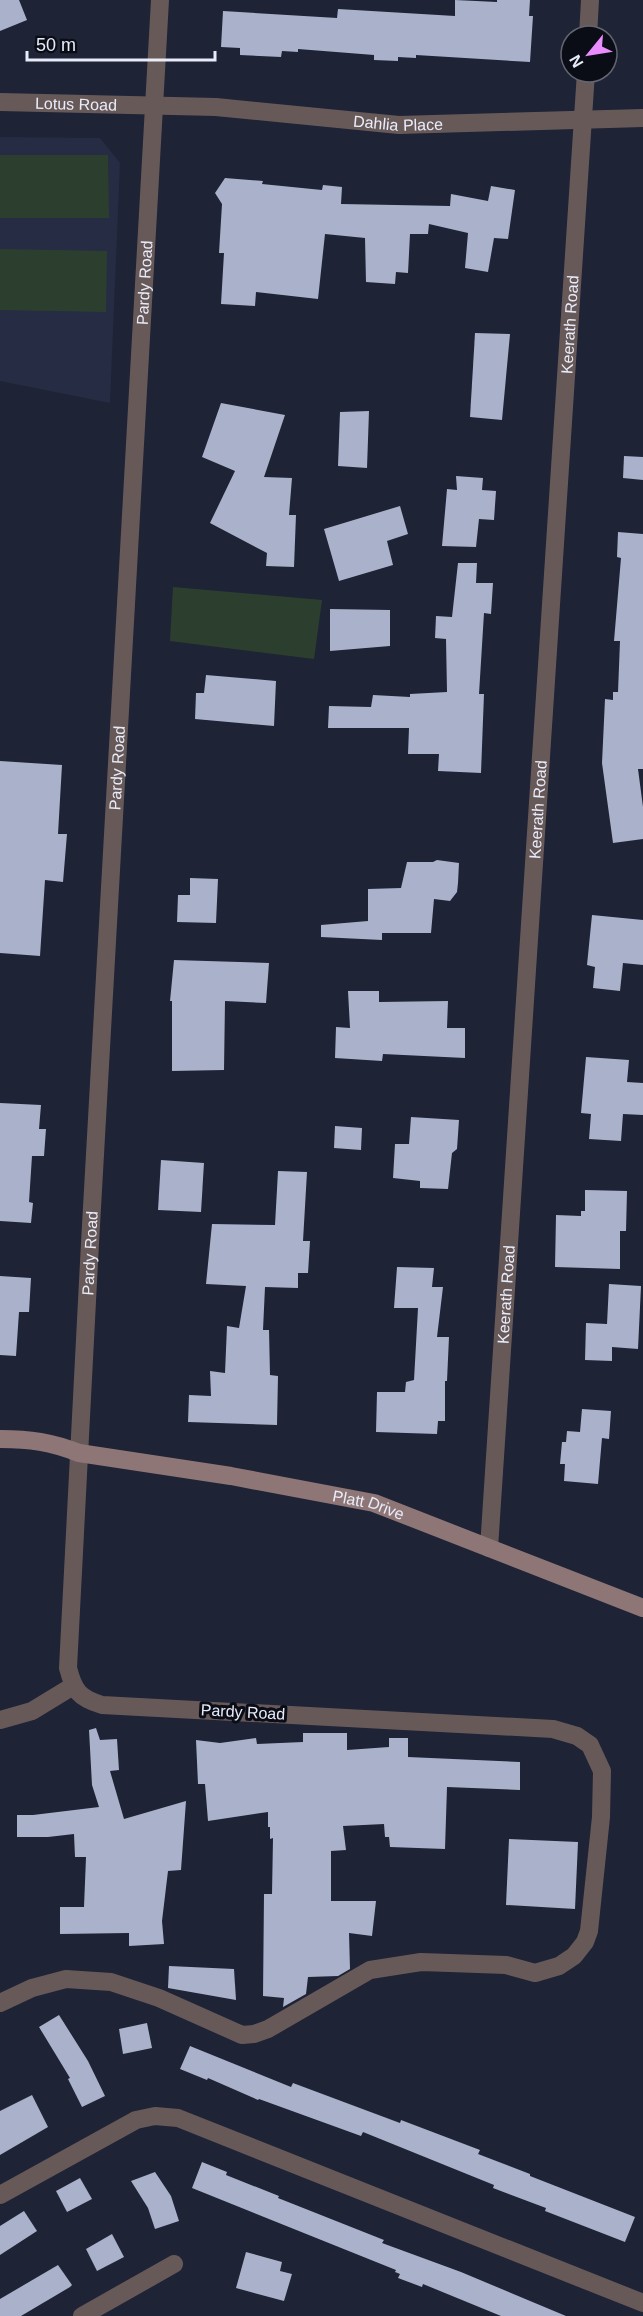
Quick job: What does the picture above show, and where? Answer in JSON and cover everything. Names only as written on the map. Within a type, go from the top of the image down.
[{"type":"street","name":"Pardy Road","points":[[0,2003],[32,1988],[66,1979],[111,1982],[159,1998],[242,2035],[268,2029],[370,1970],[422,1962],[506,1965],[535,1973],[559,1966],[574,1956],[585,1942],[589,1931],[601,1817],[602,1771],[590,1745],[577,1736],[553,1729],[102,1705],[86,1700],[73,1686],[68,1668],[160,0]]},
{"type":"street","points":[[589,24],[590,0]]},
{"type":"street","name":"Keerath Road","points":[[489,1548],[585,84]]},
{"type":"street","name":"Lotus Road","points":[[0,102],[154,105]]},
{"type":"street","name":"Dahlia Place","points":[[154,105],[246,110],[399,125],[643,118]]},
{"type":"street","name":"Platt Drive","points":[[0,1439],[33,1439],[79,1453],[231,1476],[374,1503],[643,1608]]},
{"type":"street","points":[[0,1720],[32,1711],[73,1686]]},
{"type":"street","points":[[0,2195],[136,2120],[155,2116],[178,2118],[643,2302]]},
{"type":"street","points":[[82,2316],[174,2264]]},
{"type":"shaded area","points":[[0,137],[100,138],[120,163],[110,403],[0,381]]},
{"type":"green space","points":[[0,155],[108,155],[109,218],[0,218]]},
{"type":"green space","points":[[0,249],[107,251],[106,312],[0,310]]},
{"type":"green space","points":[[173,587],[322,600],[314,659],[170,641]]},
{"type":"building","points":[[0,0],[19,0],[27,20],[0,31]]},
{"type":"building","points":[[455,0],[497,2],[497,0],[530,0],[529,16],[533,16],[530,62],[416,55],[416,58],[398,57],[398,61],[374,60],[374,55],[298,49],[298,52],[282,51],[281,57],[240,55],[240,48],[221,47],[223,11],[337,18],[338,9],[455,16]]},
{"type":"building","points":[[225,178],[322,190],[323,185],[342,187],[341,204],[450,206],[451,194],[488,201],[491,186],[515,190],[508,239],[494,238],[488,272],[465,268],[468,233],[429,224],[428,234],[410,234],[408,273],[396,272],[395,284],[366,282],[365,238],[325,234],[318,299],[256,292],[255,306],[221,304],[224,253],[219,253],[222,204],[215,193]]},
{"type":"building","points":[[475,333],[510,334],[502,420],[470,417]]},
{"type":"building","points":[[221,403],[285,415],[264,477],[292,478],[289,515],[296,515],[294,567],[266,566],[267,553],[210,523],[235,471],[202,457]]},
{"type":"building","points":[[369,411],[367,468],[338,466],[340,412]]},
{"type":"building","points":[[624,456],[643,457],[643,480],[623,478]]},
{"type":"building","points":[[456,476],[483,478],[482,490],[496,491],[494,520],[479,519],[476,547],[442,546],[447,489],[457,490]]},
{"type":"building","points":[[400,506],[408,534],[387,541],[393,565],[339,581],[324,529]]},
{"type":"building","points":[[618,532],[643,534],[643,769],[638,769],[643,807],[643,839],[613,843],[602,763],[605,699],[613,700],[613,692],[618,692],[620,641],[614,641],[621,558],[617,557]]},
{"type":"building","points":[[458,563],[477,563],[476,583],[493,583],[491,614],[484,613],[479,694],[484,694],[481,773],[438,771],[439,754],[408,754],[409,728],[328,728],[329,706],[371,707],[373,695],[410,697],[410,694],[447,692],[446,639],[435,638],[436,616],[452,617]]},
{"type":"building","points":[[330,609],[390,610],[390,646],[330,651]]},
{"type":"building","points":[[206,675],[276,681],[274,726],[195,719],[196,693],[204,693]]},
{"type":"building","points":[[0,761],[62,765],[58,834],[67,834],[63,882],[45,880],[40,956],[0,953]]},
{"type":"building","points":[[437,860],[459,863],[458,883],[457,892],[450,901],[434,899],[431,933],[382,933],[382,940],[321,937],[321,925],[368,921],[368,889],[401,888],[407,862]]},
{"type":"building","points":[[190,878],[218,879],[216,923],[177,922],[178,895],[190,895]]},
{"type":"building","points":[[592,915],[643,920],[643,965],[623,963],[620,991],[593,988],[595,967],[587,965]]},
{"type":"building","points":[[174,960],[269,963],[266,1003],[225,1001],[224,1070],[172,1071],[172,1001],[170,1001]]},
{"type":"building","points":[[348,991],[379,991],[379,1002],[448,1001],[447,1028],[465,1028],[465,1058],[383,1054],[382,1061],[335,1058],[336,1027],[350,1028]]},
{"type":"building","points":[[586,1057],[629,1060],[627,1082],[643,1083],[643,1115],[623,1114],[621,1141],[589,1139],[591,1114],[581,1113]]},
{"type":"building","points":[[0,1103],[41,1105],[39,1129],[46,1129],[44,1156],[32,1156],[29,1202],[33,1203],[31,1223],[0,1221]]},
{"type":"building","points":[[411,1117],[459,1120],[457,1149],[452,1153],[448,1189],[420,1188],[420,1181],[393,1178],[395,1144],[409,1144]]},
{"type":"building","points":[[335,1126],[362,1128],[361,1150],[334,1148]]},
{"type":"building","points":[[161,1160],[204,1163],[201,1212],[158,1210]]},
{"type":"building","points":[[278,1171],[307,1172],[303,1241],[310,1241],[308,1273],[298,1273],[298,1288],[265,1287],[263,1330],[269,1330],[270,1375],[278,1376],[277,1425],[188,1422],[189,1395],[211,1396],[210,1371],[225,1373],[227,1326],[239,1328],[246,1286],[206,1284],[212,1224],[275,1225]]},
{"type":"building","points":[[585,1190],[627,1191],[626,1231],[620,1231],[620,1269],[555,1267],[556,1215],[581,1216],[581,1211],[585,1211]]},
{"type":"building","points":[[397,1267],[434,1268],[432,1287],[443,1287],[437,1337],[449,1337],[447,1381],[445,1381],[445,1421],[438,1421],[437,1434],[376,1432],[377,1392],[405,1392],[406,1382],[414,1380],[418,1308],[394,1308]]},
{"type":"building","points":[[0,1276],[31,1278],[29,1312],[19,1312],[16,1356],[0,1355]]},
{"type":"building","points":[[609,1284],[641,1286],[638,1349],[612,1347],[612,1361],[585,1360],[586,1323],[607,1324]]},
{"type":"building","points":[[582,1409],[611,1411],[609,1439],[602,1438],[598,1484],[564,1481],[565,1464],[560,1464],[562,1442],[566,1442],[567,1431],[580,1432]]},
{"type":"building","points":[[96,1728],[100,1740],[117,1739],[119,1770],[110,1771],[124,1819],[186,1801],[181,1870],[168,1871],[162,1921],[164,1944],[129,1946],[129,1933],[60,1934],[60,1907],[84,1907],[86,1857],[75,1857],[74,1834],[17,1837],[17,1815],[99,1807],[92,1785],[89,1730]]},
{"type":"building","points":[[303,1733],[347,1733],[347,1750],[389,1747],[389,1738],[408,1738],[408,1757],[520,1762],[520,1790],[447,1787],[445,1849],[390,1847],[389,1837],[385,1837],[384,1824],[343,1826],[346,1850],[331,1851],[331,1901],[376,1901],[372,1936],[349,1933],[350,1969],[338,1976],[308,1977],[306,1994],[283,2007],[284,1998],[263,1996],[264,1894],[272,1894],[273,1838],[270,1839],[268,1812],[208,1821],[205,1784],[198,1784],[196,1740],[220,1743],[256,1738],[257,1744],[303,1742]]},
{"type":"building","points":[[509,1839],[578,1842],[575,1909],[506,1905]]},
{"type":"building","points":[[169,1966],[234,1969],[236,2000],[168,1988]]},
{"type":"building","points":[[59,2015],[88,2061],[105,2096],[82,2107],[68,2079],[70,2078],[39,2027]]},
{"type":"building","points":[[147,2023],[152,2048],[123,2054],[119,2029]]},
{"type":"building","points":[[190,2046],[291,2087],[293,2083],[480,2150],[478,2154],[635,2217],[625,2242],[545,2211],[546,2208],[493,2188],[494,2185],[363,2132],[361,2136],[258,2100],[208,2078],[207,2080],[180,2069]]},
{"type":"building","points":[[32,2095],[48,2127],[0,2155],[0,2111]]},
{"type":"building","points":[[202,2162],[227,2172],[226,2175],[279,2196],[278,2198],[384,2240],[382,2243],[461,2272],[566,2316],[501,2316],[423,2284],[422,2287],[398,2278],[400,2274],[395,2272],[396,2270],[192,2188]]},
{"type":"building","points":[[155,2172],[171,2196],[179,2221],[155,2229],[148,2208],[131,2181]]},
{"type":"building","points":[[80,2178],[92,2199],[67,2212],[56,2191]]},
{"type":"building","points":[[24,2211],[37,2231],[0,2255],[0,2226]]},
{"type":"building","points":[[112,2234],[124,2257],[97,2271],[86,2249]]},
{"type":"building","points":[[246,2252],[282,2262],[280,2271],[292,2274],[284,2301],[236,2288]]},
{"type":"building","points":[[58,2265],[72,2285],[70,2287],[21,2316],[0,2316],[0,2299]]}]
